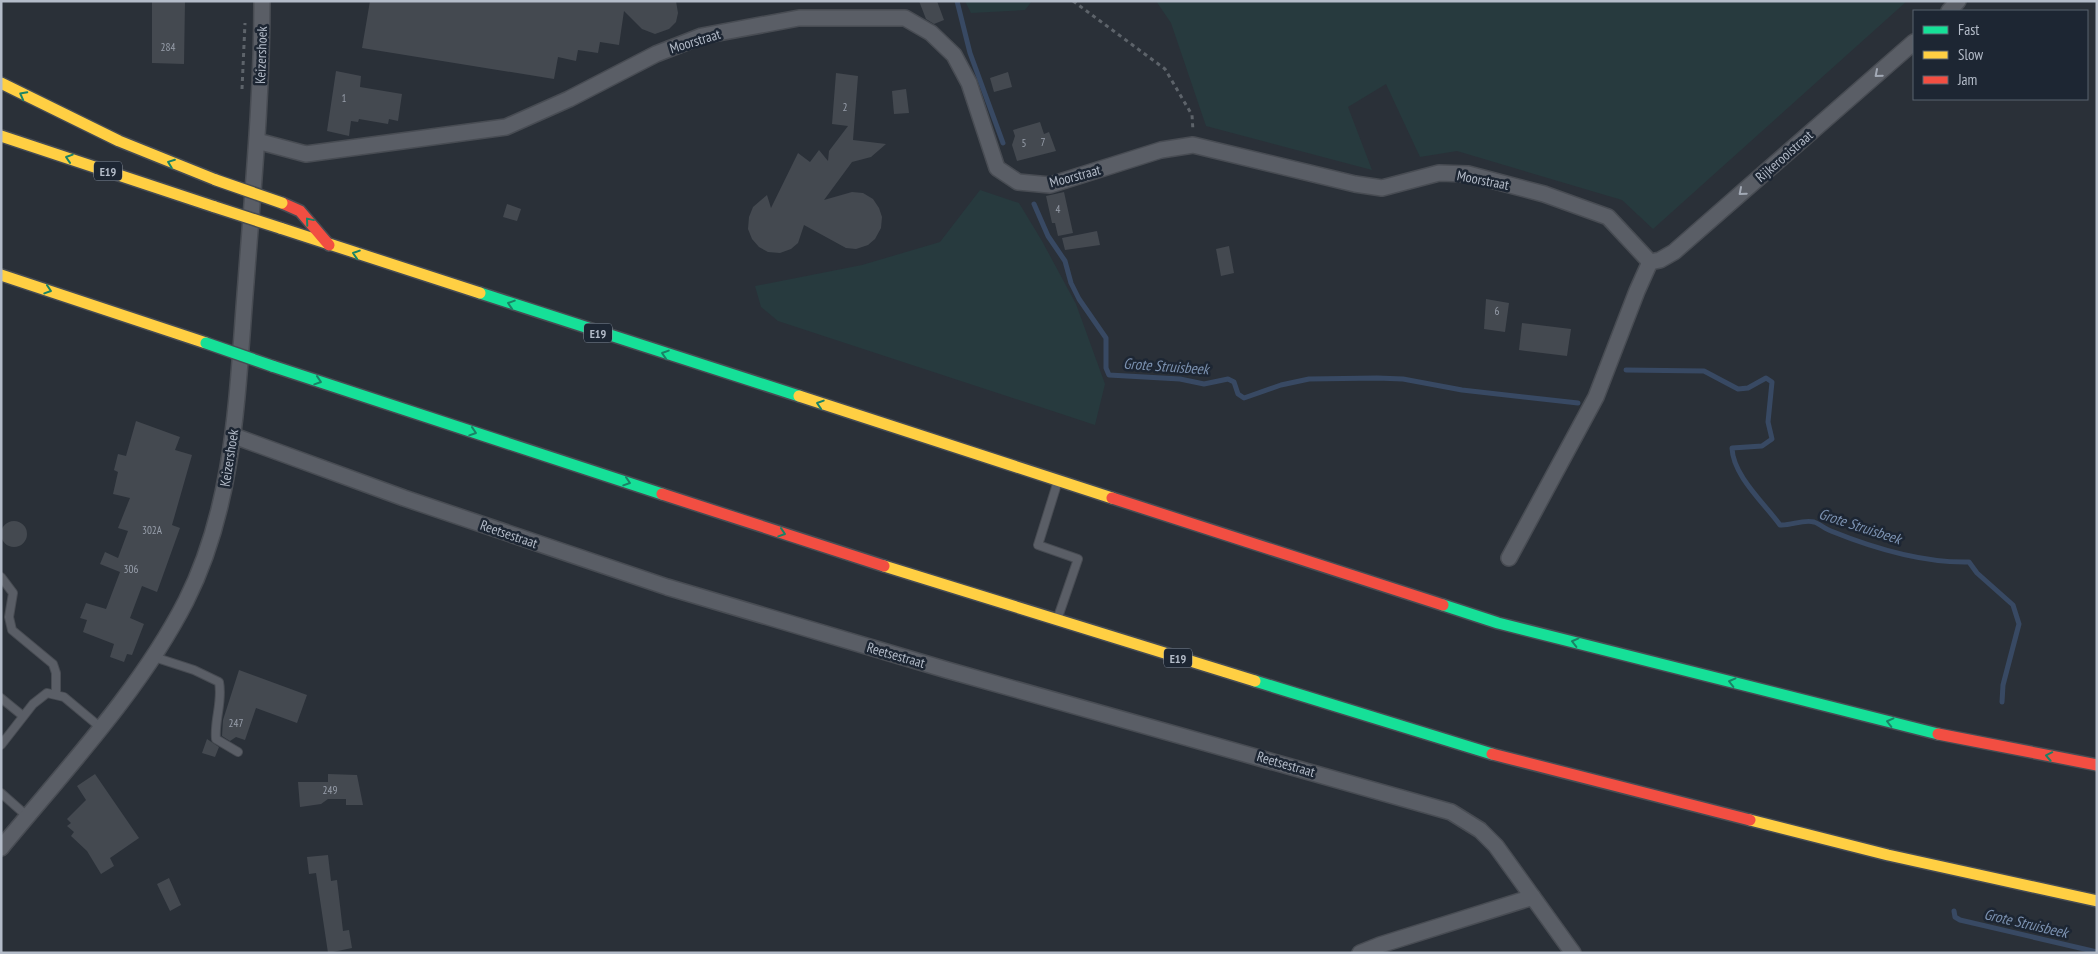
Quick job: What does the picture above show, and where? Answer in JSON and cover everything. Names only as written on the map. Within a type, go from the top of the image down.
[{"type":"highway","points":[[1,83],[119,141],[300,211],[330,246]]},
{"type":"highway","name":"E19","points":[[1,136],[330,246],[1498,623],[1924,731],[2097,765]]},
{"type":"highway","name":"E19","points":[[1,275],[272,366],[929,581],[1488,753],[1888,855],[2097,902]]},
{"type":"street","name":"Keizershoek","points":[[1,848],[100,728],[154,657],[187,599],[207,552],[217,520],[234,436],[257,141],[262,1]]},
{"type":"street","name":"Moorstraat","points":[[257,141],[306,154],[506,127],[569,99],[656,54],[702,36],[799,18],[842,16],[905,18],[931,33],[954,55],[969,83],[997,168],[1018,182],[1050,185],[1162,150],[1192,145],[1355,184],[1382,188],[1439,173],[1478,176],[1544,194],[1608,217],[1650,262]]},
{"type":"street","name":"Rijkerooistraat","points":[[1650,262],[1660,260],[1674,252],[1913,43]]},
{"type":"street","points":[[1509,558],[1596,396],[1650,262]]},
{"type":"street","name":"Reetsestraat","points":[[234,436],[423,504],[667,587],[946,670],[1429,804],[1451,812],[1480,830],[1496,846],[1573,953]]},
{"type":"street","points":[[1360,953],[1380,944],[1533,898]]},
{"type":"lane","points":[[1057,620],[1078,559],[1038,545],[1059,480]]},
{"type":"lane","points":[[1,577],[13,593],[9,625],[12,630],[53,664],[56,673],[56,694]]},
{"type":"lane","points":[[154,657],[194,670],[219,682],[220,705],[215,730],[216,739],[238,752]]},
{"type":"lane","points":[[1,745],[23,716],[43,695],[56,694],[100,728]]},
{"type":"lane","points":[[1,698],[23,716]]},
{"type":"lane","points":[[1,793],[27,816]]},
{"type":"path","points":[[1073,1],[1165,70],[1192,115],[1192,145]]},
{"type":"path","points":[[242,91],[245,17]]},
{"type":"green space","points":[[965,1],[1032,1],[1025,10],[971,13]]},
{"type":"green space","points":[[1156,1],[1907,1],[1653,229],[1622,200],[1457,151],[1420,157],[1386,84],[1348,107],[1372,170],[1206,126],[1171,23]]},
{"type":"green space","points":[[980,190],[1019,203],[1076,304],[1105,384],[1095,425],[778,321],[761,307],[755,286],[862,265],[940,242]]},
{"type":"building","points":[[152,1],[185,1],[184,64],[152,63]]},
{"type":"building","points":[[370,1],[676,1],[678,13],[676,22],[669,29],[655,34],[642,29],[624,11],[619,45],[600,42],[598,53],[578,50],[576,61],[558,57],[554,79],[362,48]]},
{"type":"building","points":[[919,1],[937,1],[944,20],[934,24],[926,19]]},
{"type":"building","points":[[336,71],[361,76],[360,87],[402,94],[398,121],[389,119],[388,124],[359,119],[358,122],[351,121],[349,136],[327,131]]},
{"type":"building","points":[[1008,72],[1012,87],[994,92],[990,78]]},
{"type":"building","points":[[836,73],[858,76],[853,140],[886,144],[871,157],[852,162],[824,200],[852,192],[863,193],[873,199],[879,208],[882,217],[881,228],[875,239],[868,245],[856,249],[846,248],[804,225],[798,243],[791,249],[780,253],[768,252],[759,247],[752,239],[748,229],[749,217],[753,207],[767,195],[771,208],[798,153],[810,162],[819,150],[828,161],[829,151],[848,126],[832,124]]},
{"type":"building","points":[[906,89],[909,113],[894,114],[892,91]]},
{"type":"building","points":[[1040,122],[1044,134],[1049,132],[1056,151],[1017,161],[1012,145],[1015,136],[1013,130]]},
{"type":"building","points":[[1064,192],[1073,233],[1058,236],[1055,223],[1052,223],[1046,196]]},
{"type":"building","points":[[507,204],[521,209],[517,221],[503,217]]},
{"type":"building","points":[[1097,231],[1100,245],[1065,250],[1062,238]]},
{"type":"building","points":[[1229,246],[1234,273],[1221,276],[1216,249]]},
{"type":"building","points":[[1486,299],[1509,303],[1505,332],[1484,329]]},
{"type":"building","points":[[1522,323],[1571,329],[1567,356],[1519,350]]},
{"type":"building","points":[[136,421],[180,437],[175,450],[192,455],[172,525],[180,528],[157,592],[142,586],[130,618],[144,624],[132,655],[127,654],[124,662],[110,657],[114,644],[83,632],[87,620],[80,618],[86,603],[106,609],[120,572],[100,564],[105,552],[118,558],[128,531],[118,528],[130,498],[113,494],[118,472],[114,470],[118,454],[126,456]]},
{"type":"building","points":[[14,521],[23,525],[27,534],[23,543],[14,547],[5,543],[1,534],[5,525]]},
{"type":"building","points":[[239,670],[307,695],[297,723],[256,708],[245,740],[236,737],[230,741],[222,736],[223,720]]},
{"type":"building","points":[[207,739],[219,747],[215,757],[202,753]]},
{"type":"building","points":[[95,774],[139,838],[110,858],[114,866],[101,874],[87,851],[71,836],[74,832],[67,826],[71,823],[67,819],[86,800],[77,786]]},
{"type":"building","points":[[328,774],[357,775],[363,805],[346,805],[346,799],[328,799],[321,804],[300,807],[298,782],[328,782]]},
{"type":"building","points":[[328,855],[331,881],[337,880],[343,931],[349,930],[352,948],[328,953],[316,873],[309,874],[307,857]]},
{"type":"building","points":[[169,878],[181,905],[170,911],[157,884]]},
{"type":"waterway","name":"Grote Struisbeek","points":[[957,1],[970,53],[1003,143]]},
{"type":"waterway","name":"Grote Struisbeek","points":[[1034,204],[1048,236],[1065,261],[1071,283],[1079,299],[1106,338],[1106,368],[1109,375],[1180,379],[1204,384],[1228,379],[1234,382],[1238,394],[1244,398],[1281,385],[1309,379],[1377,378],[1403,379],[1462,390],[1578,403]]},
{"type":"waterway","name":"Grote Struisbeek","points":[[1626,370],[1704,371],[1738,389],[1748,388],[1766,378],[1772,382],[1768,422],[1772,439],[1762,446],[1732,448],[1738,469],[1751,489],[1780,525],[1806,521],[1814,522],[1829,530],[1881,549],[1934,560],[1969,562],[1977,573],[2013,605],[2019,624],[2003,685],[2002,702]]},
{"type":"waterway","name":"Grote Struisbeek","points":[[1954,911],[1955,917],[1960,920],[2097,952]]},
{"type":"traffic: fast","points":[[480,293],[799,396]]},
{"type":"traffic: fast","points":[[206,343],[272,366]]},
{"type":"traffic: fast","points":[[272,366],[662,494]]},
{"type":"traffic: fast","points":[[1443,605],[1498,623],[1938,734]]},
{"type":"traffic: fast","points":[[1255,681],[1492,754]]},
{"type":"traffic: slow","points":[[1,83],[119,141],[216,180]]},
{"type":"traffic: slow","points":[[1,136],[215,207]]},
{"type":"traffic: slow","points":[[216,180],[282,203]]},
{"type":"traffic: slow","points":[[215,207],[280,228]]},
{"type":"traffic: slow","points":[[280,228],[480,293]]},
{"type":"traffic: slow","points":[[1,275],[206,343]]},
{"type":"traffic: slow","points":[[799,396],[1112,498]]},
{"type":"traffic: slow","points":[[884,566],[1255,681]]},
{"type":"traffic: slow","points":[[1750,820],[1888,855],[2097,901]]},
{"type":"traffic: jam","points":[[282,203],[300,211],[329,245]]},
{"type":"traffic: jam","points":[[662,494],[884,566]]},
{"type":"traffic: jam","points":[[1112,498],[1443,605]]},
{"type":"traffic: jam","points":[[1938,734],[2097,765]]},
{"type":"traffic: jam","points":[[1492,754],[1750,820]]}]
